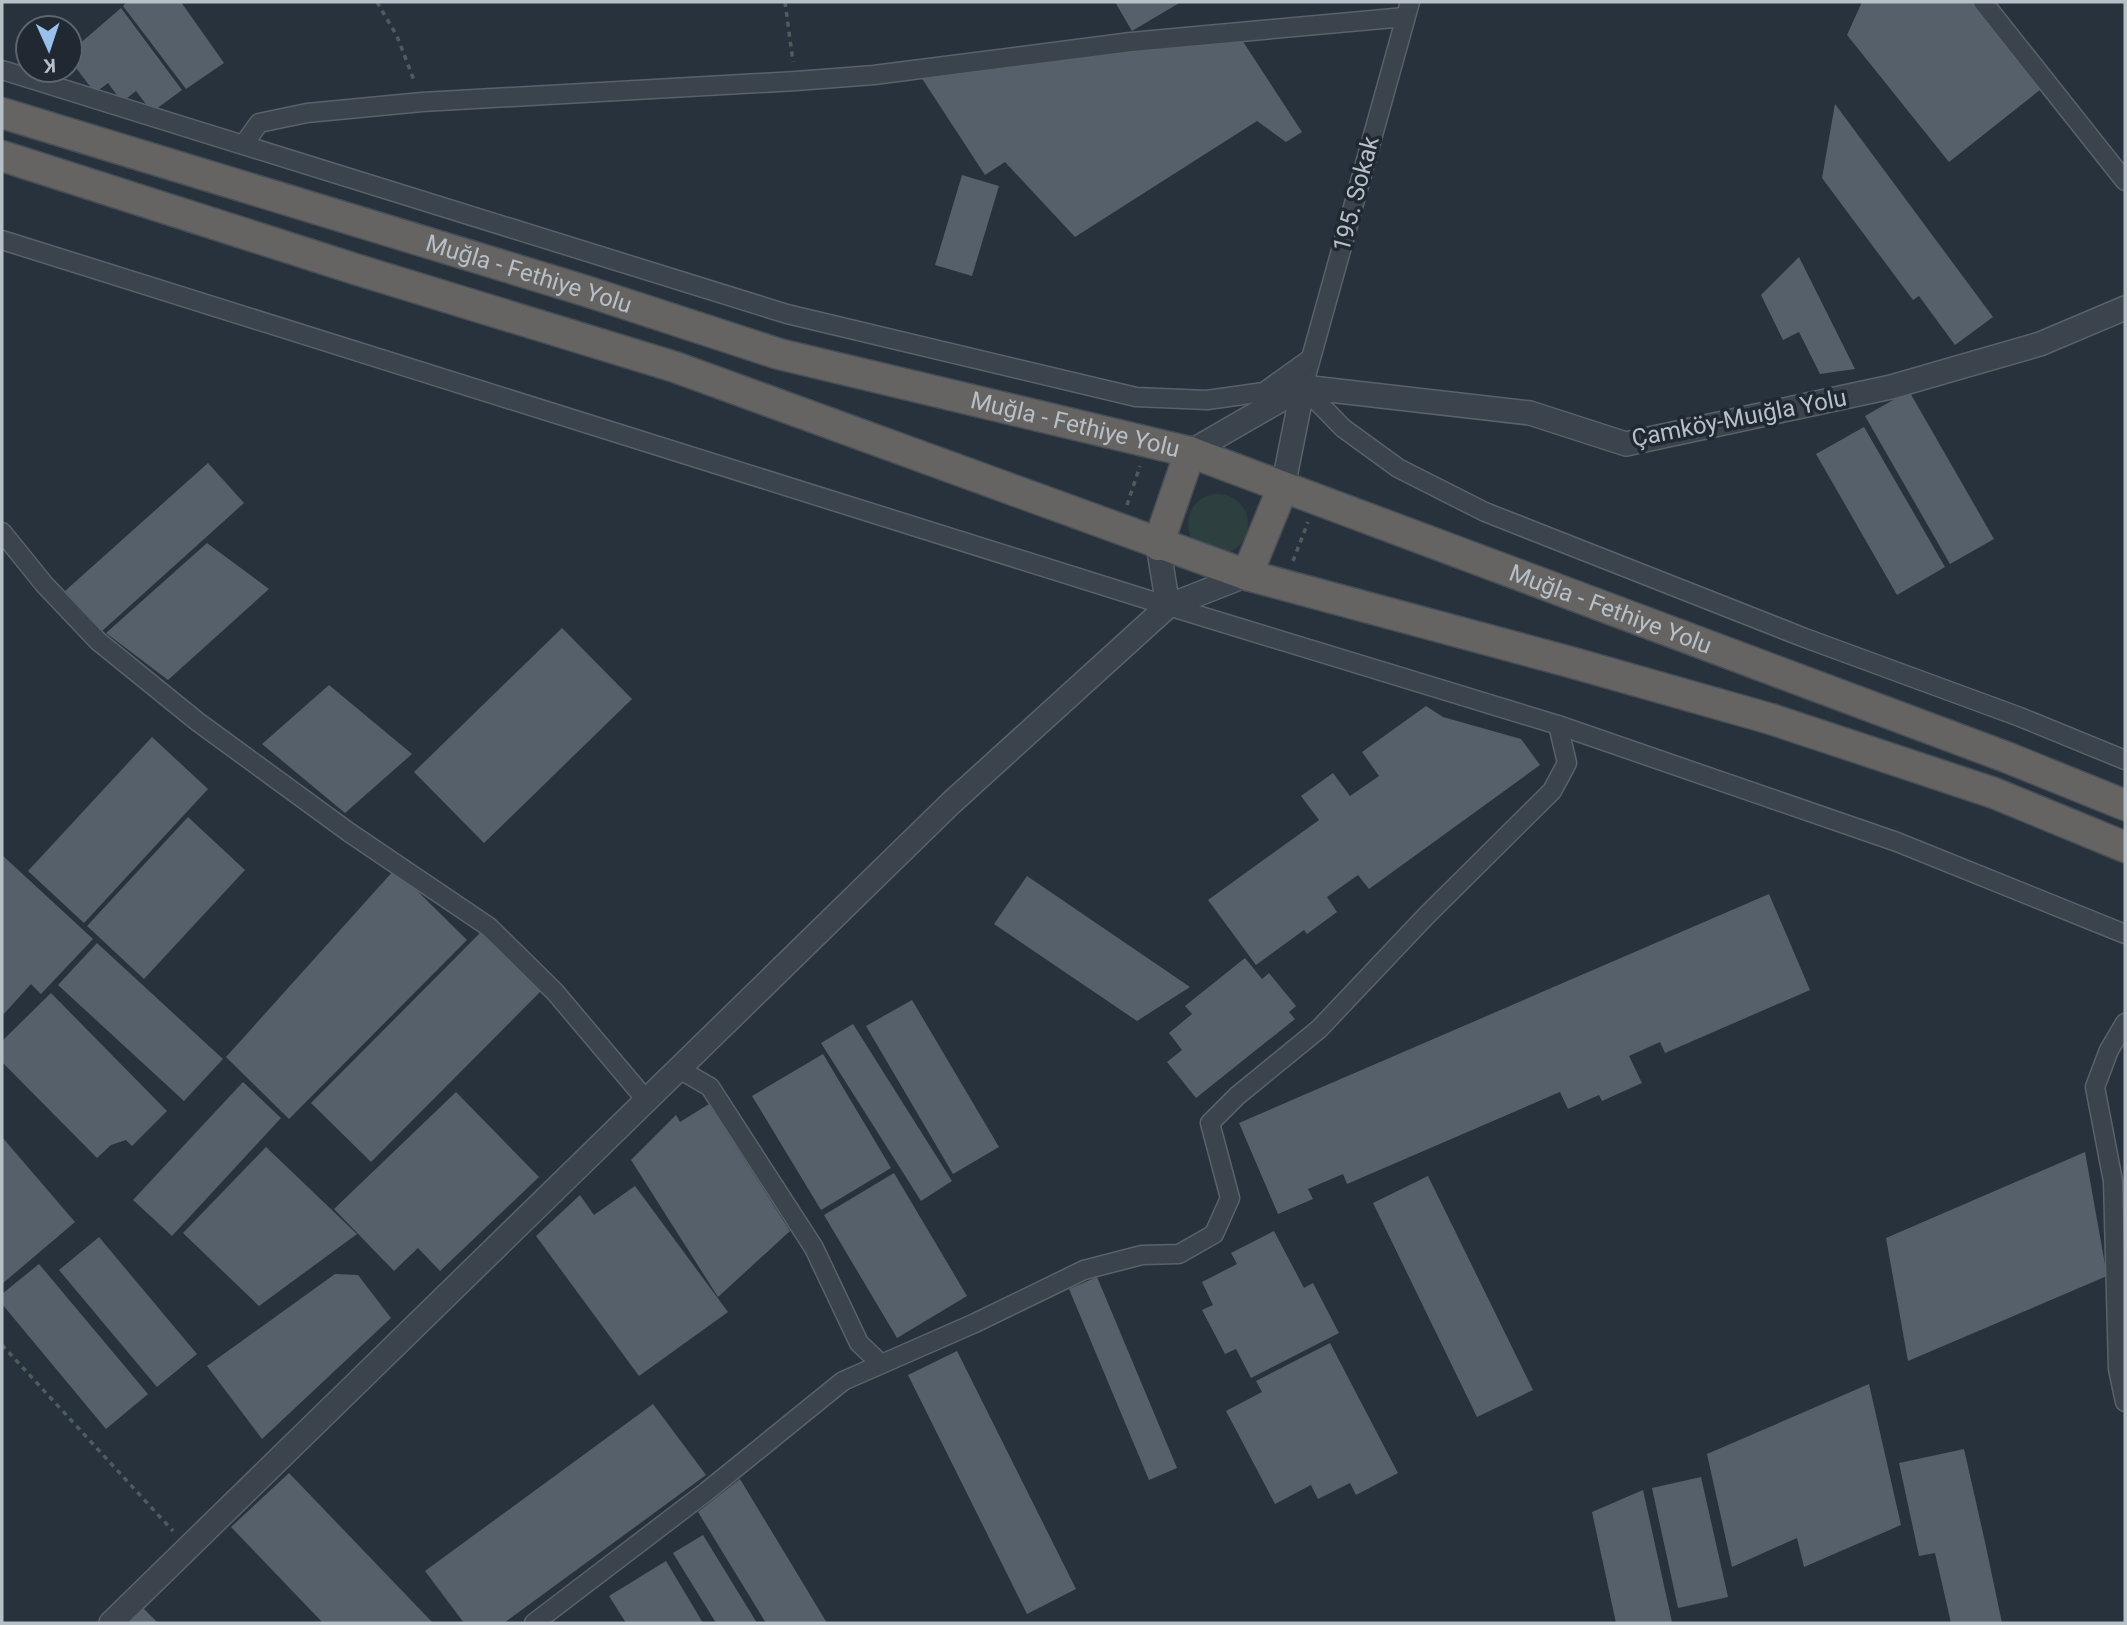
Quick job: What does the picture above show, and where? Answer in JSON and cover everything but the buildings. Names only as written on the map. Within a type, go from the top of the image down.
[{"type":"highway","name":"Muğla - Fethiye Yolu","points":[[2,113],[586,291],[779,355],[1190,452],[2006,757],[2125,805]]},
{"type":"highway","name":"Muğla - Fethiye Yolu","points":[[2,156],[355,269],[675,367],[1158,545],[1247,575],[1771,719],[1994,793],[2125,847]]},
{"type":"highway","points":[[1158,545],[1190,452]]},
{"type":"highway","points":[[1247,575],[1283,487]]},
{"type":"street","points":[[1983,2],[2125,181]]},
{"type":"street","points":[[244,144],[259,123],[307,113],[422,102],[874,75],[1407,9]]},
{"type":"street","name":"195. Sokak","points":[[1303,387],[1407,9]]},
{"type":"street","points":[[2,70],[787,314],[1136,397],[1207,400],[1264,392],[1311,359]]},
{"type":"street","points":[[2,240],[1168,606],[1558,725],[1897,842],[2125,934]]},
{"type":"street","name":"Çamköy-Muığla Yolu","points":[[1303,387],[1530,413],[1626,444],[1891,387],[2040,344],[2125,308]]},
{"type":"street","points":[[1190,452],[1303,387]]},
{"type":"street","points":[[1283,487],[1303,387]]},
{"type":"street","points":[[1303,387],[1343,428],[1398,468],[1485,512],[1805,638],[2020,717],[2125,760]]},
{"type":"street","points":[[2,532],[44,584],[98,640],[198,722],[350,833],[489,927],[555,992],[647,1101]]},
{"type":"street","points":[[1158,545],[1168,606]]},
{"type":"street","points":[[111,1623],[951,803],[1168,606],[1247,575]]},
{"type":"street","points":[[534,1623],[706,1492],[843,1381],[975,1323],[1084,1270],[1142,1255],[1179,1254],[1214,1234],[1230,1198],[1210,1123],[1237,1096],[1319,1029],[1427,915],[1552,791],[1567,763],[1558,725]]},
{"type":"street","points":[[2125,1023],[2109,1050],[2095,1087],[2113,1181],[2118,1369],[2125,1402]]},
{"type":"street","points":[[679,1069],[710,1087],[814,1248],[859,1343],[881,1364]]},
{"type":"path","points":[[377,2],[397,36],[422,102]]},
{"type":"path","points":[[785,2],[796,81]]},
{"type":"path","points":[[1119,530],[1148,442]]},
{"type":"path","points":[[1283,586],[1318,500]]},
{"type":"path","points":[[2,1345],[189,1548]]},
{"type":"shaded area","points":[[1218,494],[1239,503],[1248,524],[1239,545],[1218,554],[1197,545],[1188,524],[1197,503]]}]
